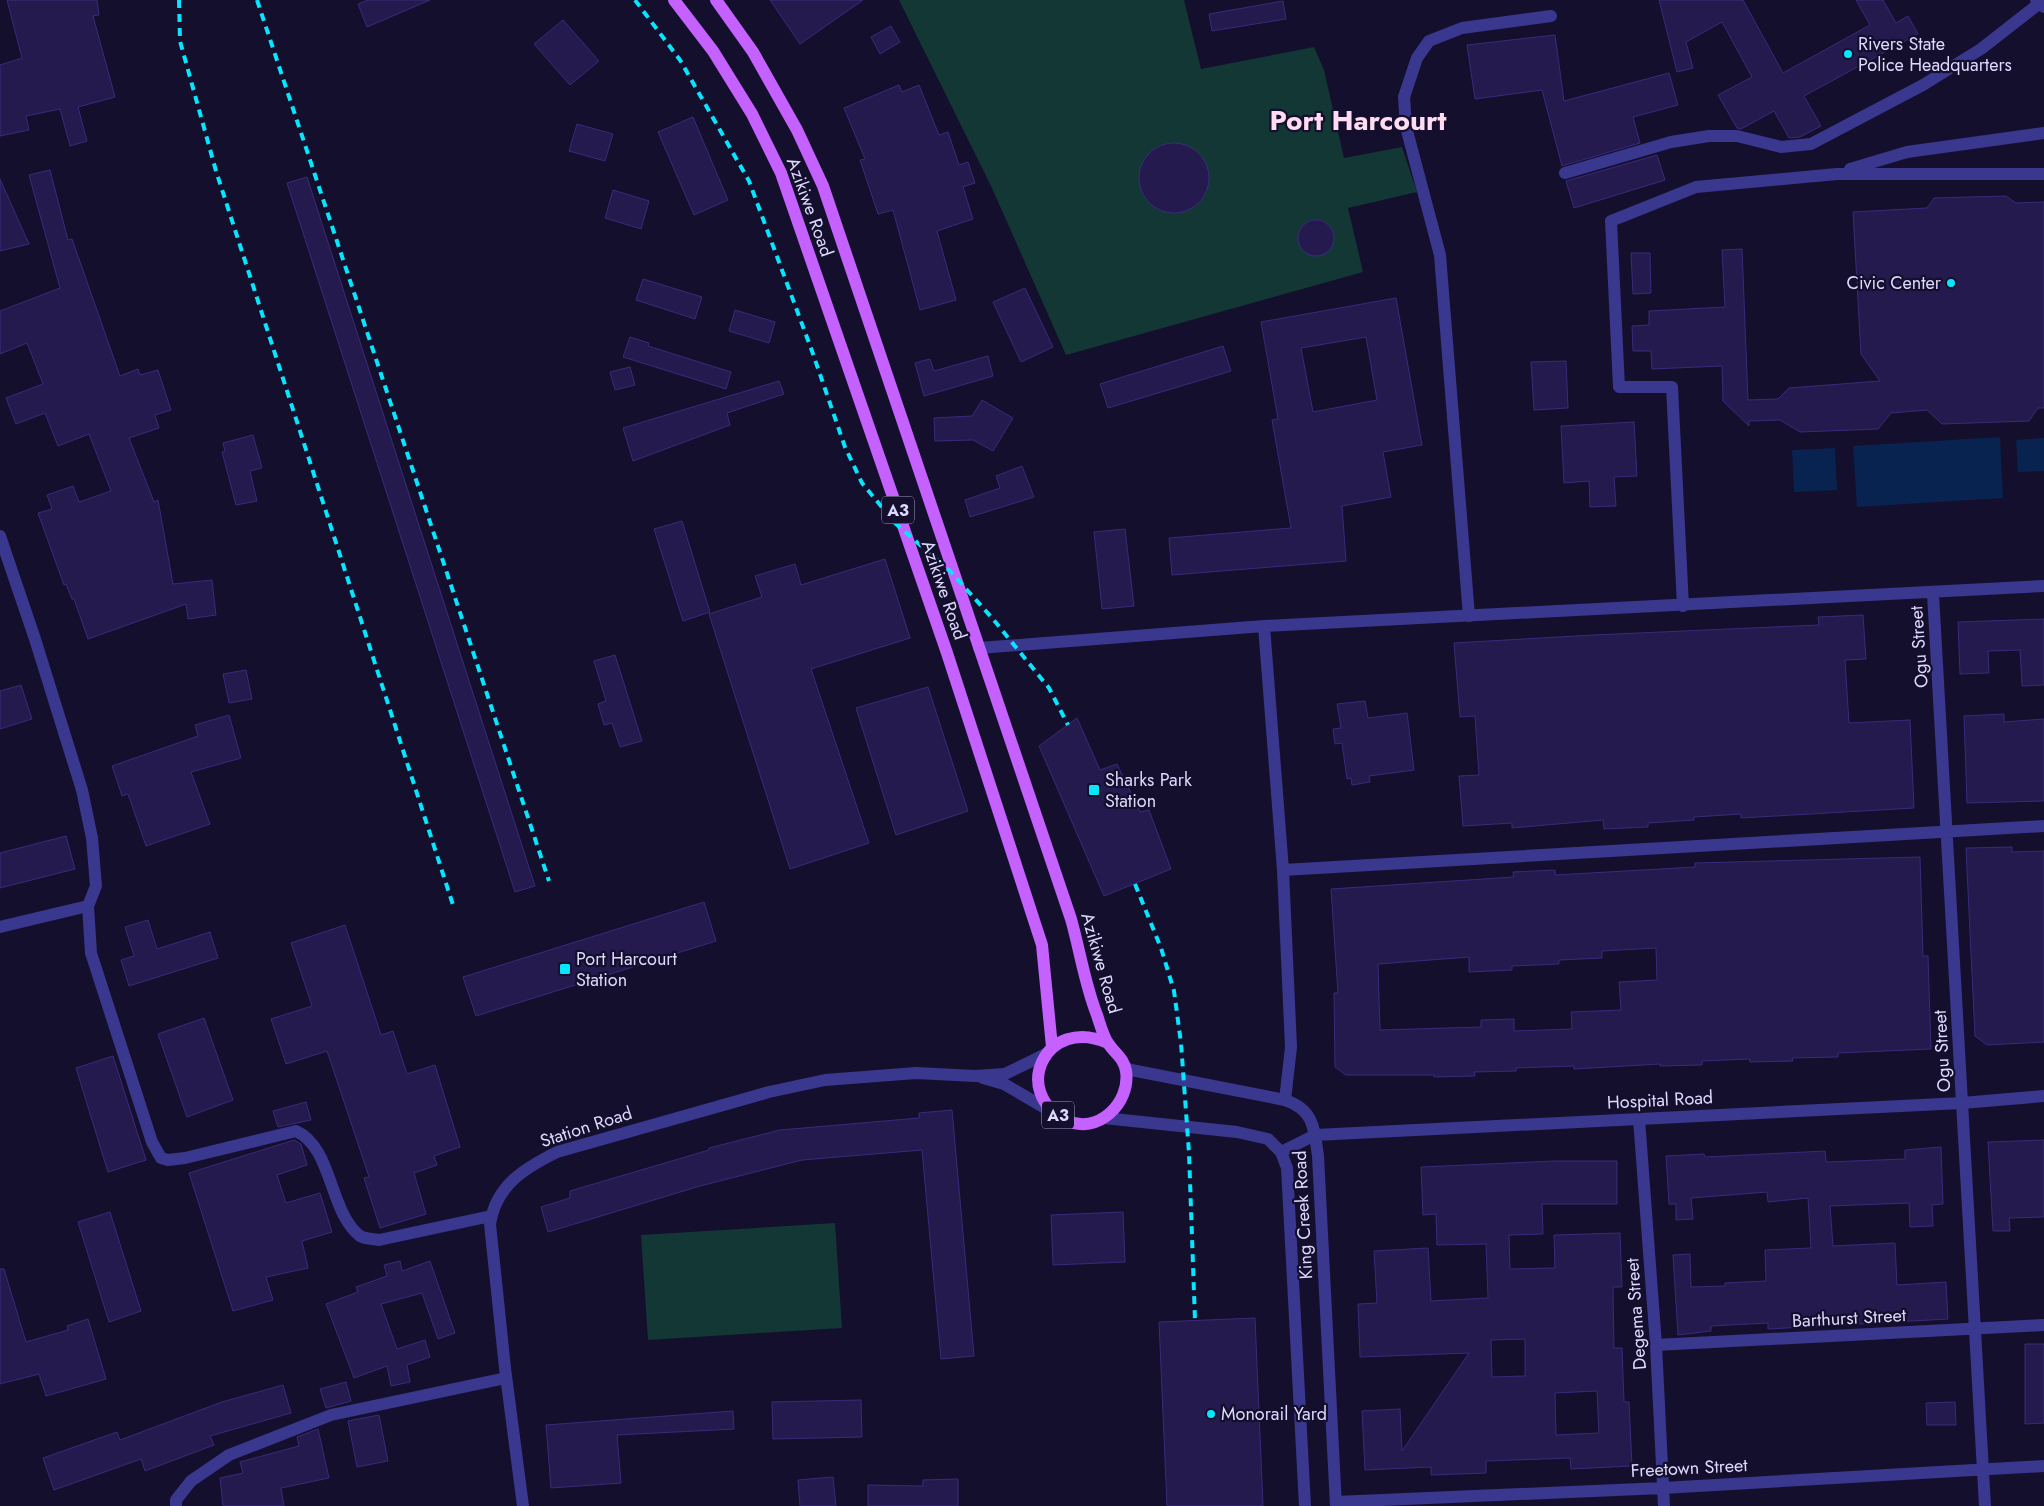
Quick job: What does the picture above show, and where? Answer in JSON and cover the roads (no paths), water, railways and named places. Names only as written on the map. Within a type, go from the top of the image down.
[{"type":"main road","name":"Azikiwe Road","points":[[674,0],[718,59],[752,114],[781,173],[947,653],[1042,945],[1049,1050]]},
{"type":"main road","name":"Azikiwe Road","points":[[716,0],[754,52],[797,130],[823,186],[1072,920],[1096,1013],[1108,1043]]},
{"type":"main road","points":[[1049,1050],[1065,1039],[1079,1035],[1094,1037],[1108,1043]]},
{"type":"main road","name":"A3","points":[[1108,1043],[1121,1056],[1126,1069]]},
{"type":"main road","name":"A3","points":[[1049,1050],[1040,1067],[1038,1082],[1041,1096],[1052,1112],[1068,1122],[1086,1124],[1104,1118]]},
{"type":"main road","points":[[1104,1118],[1113,1112],[1123,1097],[1127,1080],[1126,1069]]},
{"type":"street","points":[[1565,173],[1671,142],[1709,136],[1737,136],[1781,147],[1811,144],[1923,85],[1981,49],[2040,4]]},
{"type":"street","points":[[1468,616],[1440,255],[1406,127],[1404,97],[1417,58],[1429,41],[1462,28],[1551,16]]},
{"type":"street","points":[[1837,174],[1907,152],[2044,133]]},
{"type":"street","points":[[1682,606],[1672,387],[1619,387],[1611,221],[1696,187],[1837,174],[2044,174]]},
{"type":"street","points":[[0,536],[35,639],[82,790],[92,838],[96,886],[88,906],[91,953],[152,1142],[161,1158],[168,1160],[185,1158],[296,1131],[304,1134],[317,1151],[350,1225],[362,1238],[379,1240],[491,1216]]},
{"type":"street","points":[[979,648],[1264,626],[1933,594],[2044,586]]},
{"type":"street","name":"Ogu Street","points":[[1933,594],[1948,830],[1985,1506]]},
{"type":"street","points":[[1264,626],[1283,870],[1292,1047],[1285,1100]]},
{"type":"street","points":[[1283,870],[1948,830],[2044,826]]},
{"type":"street","points":[[0,927],[88,906]]},
{"type":"street","name":"Station Road","points":[[523,1506],[506,1378],[490,1224],[491,1216],[504,1189],[526,1168],[557,1152],[769,1092],[825,1080],[916,1073],[976,1076],[1005,1074],[1049,1050]]},
{"type":"street","name":"King Creek Road","points":[[1126,1069],[1285,1100],[1298,1104],[1308,1114],[1315,1135],[1318,1156],[1336,1504]]},
{"type":"street","name":"Station Road","points":[[976,1076],[1004,1084],[1052,1112]]},
{"type":"street","name":"Hospital Road","points":[[1281,1152],[1315,1135],[1962,1103],[2044,1096]]},
{"type":"street","name":"King Creek Road","points":[[1104,1118],[1237,1132],[1268,1139],[1281,1152],[1288,1168],[1305,1506]]},
{"type":"street","name":"Degema Street","points":[[1639,1119],[1656,1345],[1664,1506]]},
{"type":"street","name":"Barthurst Street","points":[[1656,1345],[2044,1325]]},
{"type":"street","points":[[176,1506],[176,1500],[191,1481],[229,1455],[262,1441],[331,1415],[506,1378]]},
{"type":"street","name":"Freetown Street","points":[[1336,1504],[1663,1488],[2044,1466]]},
{"type":"water","points":[[2000,437],[2003,498],[1857,507],[1853,446]]},
{"type":"water","points":[[2044,438],[2044,471],[2018,472],[2016,440]]},
{"type":"water","points":[[1835,448],[1837,490],[1794,492],[1792,450]]},
{"type":"railway","points":[[179,0],[180,41],[216,171],[453,905]]},
{"type":"railway","points":[[257,0],[549,881]]},
{"type":"railway","points":[[635,0],[680,60],[749,181],[812,351],[845,447],[862,483],[895,523],[951,572],[993,619],[1049,688],[1068,725]]},
{"type":"railway","points":[[1135,884],[1161,948],[1174,991],[1181,1043],[1189,1153],[1195,1321]]},
{"type":"place","name":"Rivers State Police Headquarters","points":[[1848,54]]},
{"type":"place","name":"Civic Center","points":[[1951,283]]},
{"type":"place","name":"Sharks Park Station","points":[[1094,790]]},
{"type":"place","name":"Port Harcourt Station","points":[[565,969]]},
{"type":"place","name":"Monorail Yard","points":[[1211,1414]]},
{"type":"district","name":"Port Harcourt","points":[[1358,120]]}]
